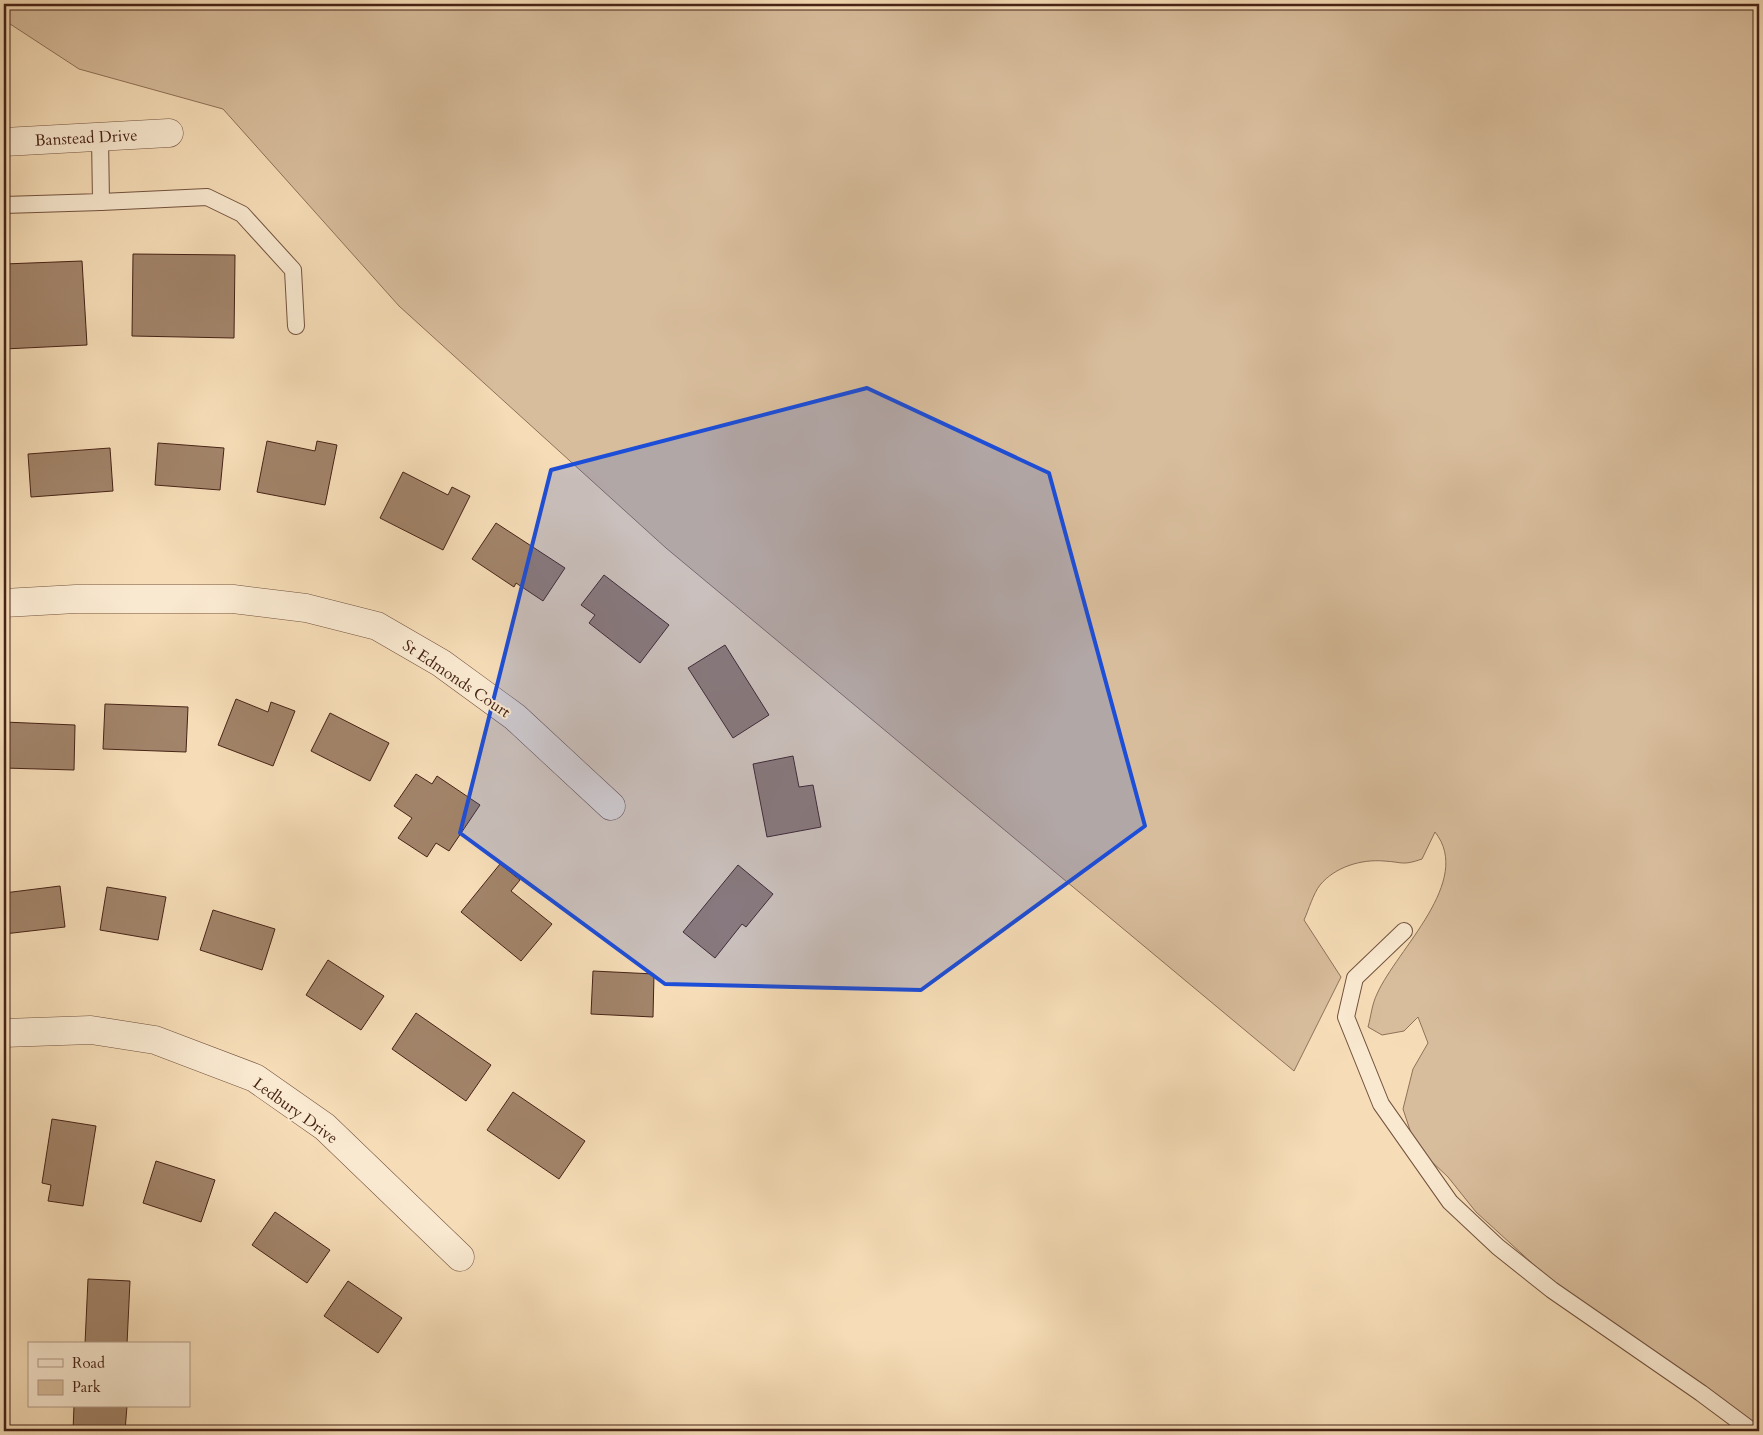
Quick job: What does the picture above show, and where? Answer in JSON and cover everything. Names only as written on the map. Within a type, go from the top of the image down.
[{"type":"street","name":"Banstead Drive","points":[[4,142],[169,133]]},
{"type":"street","name":"St Edmonds Court","points":[[4,603],[76,599],[233,599],[306,608],[377,626],[441,663],[515,717],[611,806]]},
{"type":"street","name":"Ledbury Drive","points":[[4,1033],[91,1030],[155,1040],[255,1078],[325,1127],[460,1257]]},
{"type":"lane","points":[[100,137],[100,202]]},
{"type":"lane","points":[[4,204],[207,198],[242,214],[293,270],[296,326]]},
{"type":"lane","points":[[1404,930],[1355,978],[1346,1016],[1380,1104],[1450,1202],[1498,1247],[1552,1290],[1702,1393],[1752,1431]]},
{"type":"highlighted area","points":[[867,388],[1049,473],[1145,826],[921,990],[665,984],[460,833],[551,470]]},
{"type":"green space","points":[[4,4],[1759,4],[1759,1423],[1753,1426],[1556,1285],[1476,1212],[1448,1177],[1430,1160],[1411,1133],[1403,1109],[1413,1069],[1428,1043],[1418,1017],[1404,1031],[1382,1035],[1368,1027],[1377,994],[1428,914],[1439,893],[1445,872],[1445,851],[1435,832],[1422,859],[1406,863],[1366,861],[1358,863],[1333,873],[1320,885],[1304,920],[1341,977],[1294,1071],[666,548],[399,306],[223,109],[79,69],[4,20]]},
{"type":"building","points":[[133,254],[235,255],[234,338],[132,336]]},
{"type":"building","points":[[82,261],[87,345],[4,349],[4,264]]},
{"type":"building","points":[[267,441],[315,451],[317,441],[337,445],[325,505],[257,492]]},
{"type":"building","points":[[158,443],[224,448],[220,490],[155,485]]},
{"type":"building","points":[[110,448],[113,491],[31,497],[28,454]]},
{"type":"building","points":[[403,472],[448,495],[452,487],[470,496],[443,550],[380,518]]},
{"type":"building","points":[[496,523],[565,568],[543,601],[516,583],[514,587],[472,559]]},
{"type":"building","points":[[604,575],[669,625],[640,663],[589,623],[595,615],[581,605]]},
{"type":"building","points":[[725,645],[769,715],[733,738],[688,668]]},
{"type":"building","points":[[236,699],[268,712],[271,702],[295,711],[273,766],[218,745]]},
{"type":"building","points":[[105,704],[188,707],[186,752],[103,749]]},
{"type":"building","points":[[330,713],[389,743],[370,781],[311,751]]},
{"type":"building","points":[[4,722],[75,725],[74,770],[4,768]]},
{"type":"building","points":[[793,756],[799,787],[813,785],[821,827],[767,837],[753,764]]},
{"type":"building","points":[[416,774],[432,784],[437,776],[480,805],[449,851],[436,843],[427,857],[398,838],[412,818],[394,806]]},
{"type":"building","points":[[500,864],[520,880],[511,891],[552,924],[521,961],[461,912]]},
{"type":"building","points":[[738,865],[773,894],[746,927],[742,924],[715,958],[683,932]]},
{"type":"building","points":[[60,886],[65,927],[4,934],[4,893]]},
{"type":"building","points":[[107,887],[166,897],[158,940],[100,930]]},
{"type":"building","points":[[213,910],[275,929],[262,970],[200,950]]},
{"type":"building","points":[[328,960],[384,996],[361,1030],[306,995]]},
{"type":"building","points":[[593,971],[654,974],[653,1017],[591,1014]]},
{"type":"building","points":[[416,1013],[491,1065],[466,1101],[392,1049]]},
{"type":"building","points":[[513,1092],[585,1141],[559,1179],[487,1130]]},
{"type":"building","points":[[52,1119],[96,1126],[83,1206],[48,1201],[51,1185],[42,1183]]},
{"type":"building","points":[[156,1161],[215,1180],[201,1222],[143,1203]]},
{"type":"building","points":[[275,1212],[330,1250],[307,1283],[252,1245]]},
{"type":"building","points":[[88,1279],[130,1281],[127,1342],[85,1342]]},
{"type":"building","points":[[348,1281],[402,1318],[378,1353],[324,1316]]},
{"type":"building","points":[[74,1408],[127,1408],[125,1431],[73,1431]]}]
